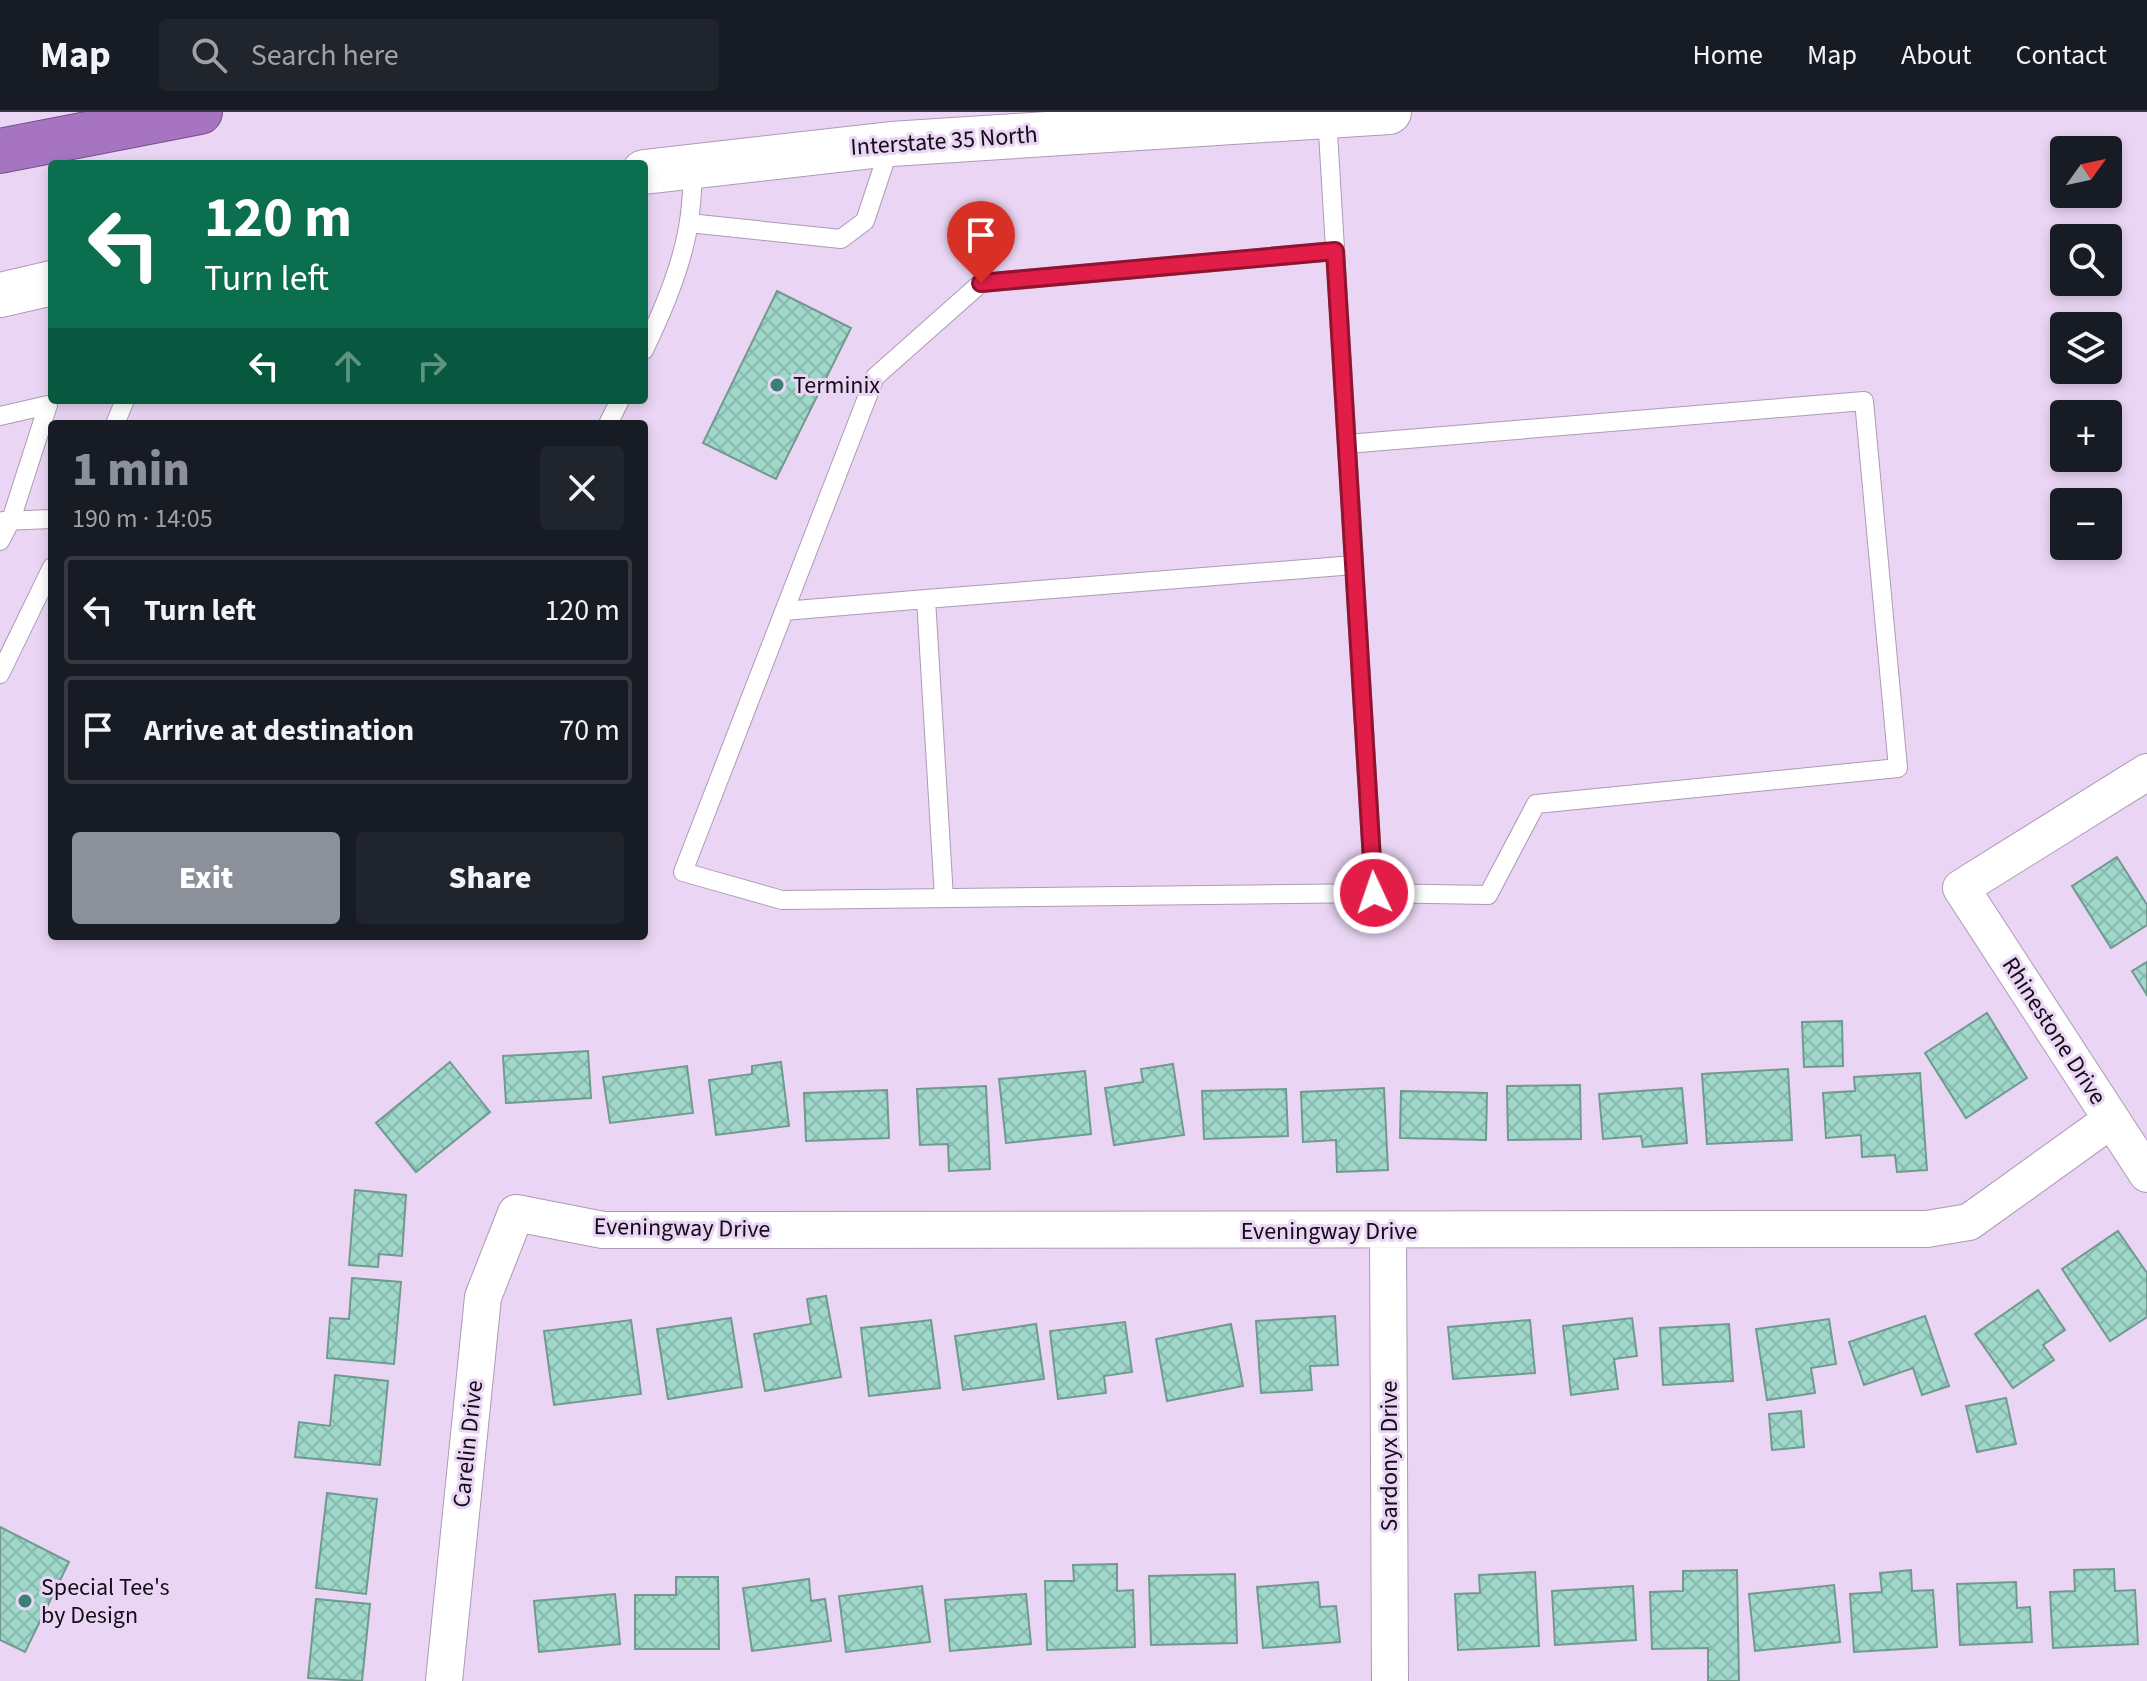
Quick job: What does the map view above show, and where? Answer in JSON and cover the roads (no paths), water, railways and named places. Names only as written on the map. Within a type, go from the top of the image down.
[{"type":"highway","points":[[0,151],[200,112]]},
{"type":"main road","name":"Interstate 35 North","points":[[648,171],[891,144],[1389,112]]},
{"type":"main road","points":[[0,295],[48,284]]},
{"type":"street","name":"Rhinestone Drive","points":[[2147,772],[1961,888],[2147,1174]]},
{"type":"street","name":"Eveningway Drive","points":[[516,1213],[603,1230],[1927,1229],[1969,1222],[2111,1120]]},
{"type":"street","name":"Carelin Drive","points":[[444,1681],[483,1297],[516,1213]]},
{"type":"street","name":"Sardonyx Drive","points":[[1388,1231],[1390,1681]]},
{"type":"lane","points":[[1327,116],[1374,893]]},
{"type":"lane","points":[[689,223],[841,239],[865,221],[891,144]]},
{"type":"lane","points":[[648,342],[660,318],[689,223],[694,165]]},
{"type":"lane","points":[[1335,251],[981,283],[875,377],[683,872],[782,900],[1374,893],[1488,895],[1536,804],[1898,768],[1864,401],[1347,444]]},
{"type":"lane","points":[[0,416],[48,405],[0,541]]},
{"type":"lane","points":[[5,521],[48,519]]},
{"type":"lane","points":[[784,611],[1354,565]]},
{"type":"lane","points":[[0,674],[48,575]]},
{"type":"lane","points":[[926,599],[944,898]]},
{"type":"place","name":"Terminix","points":[[777,385]]},
{"type":"place","name":"Special Tee's by Design","points":[[25,1601]]}]
